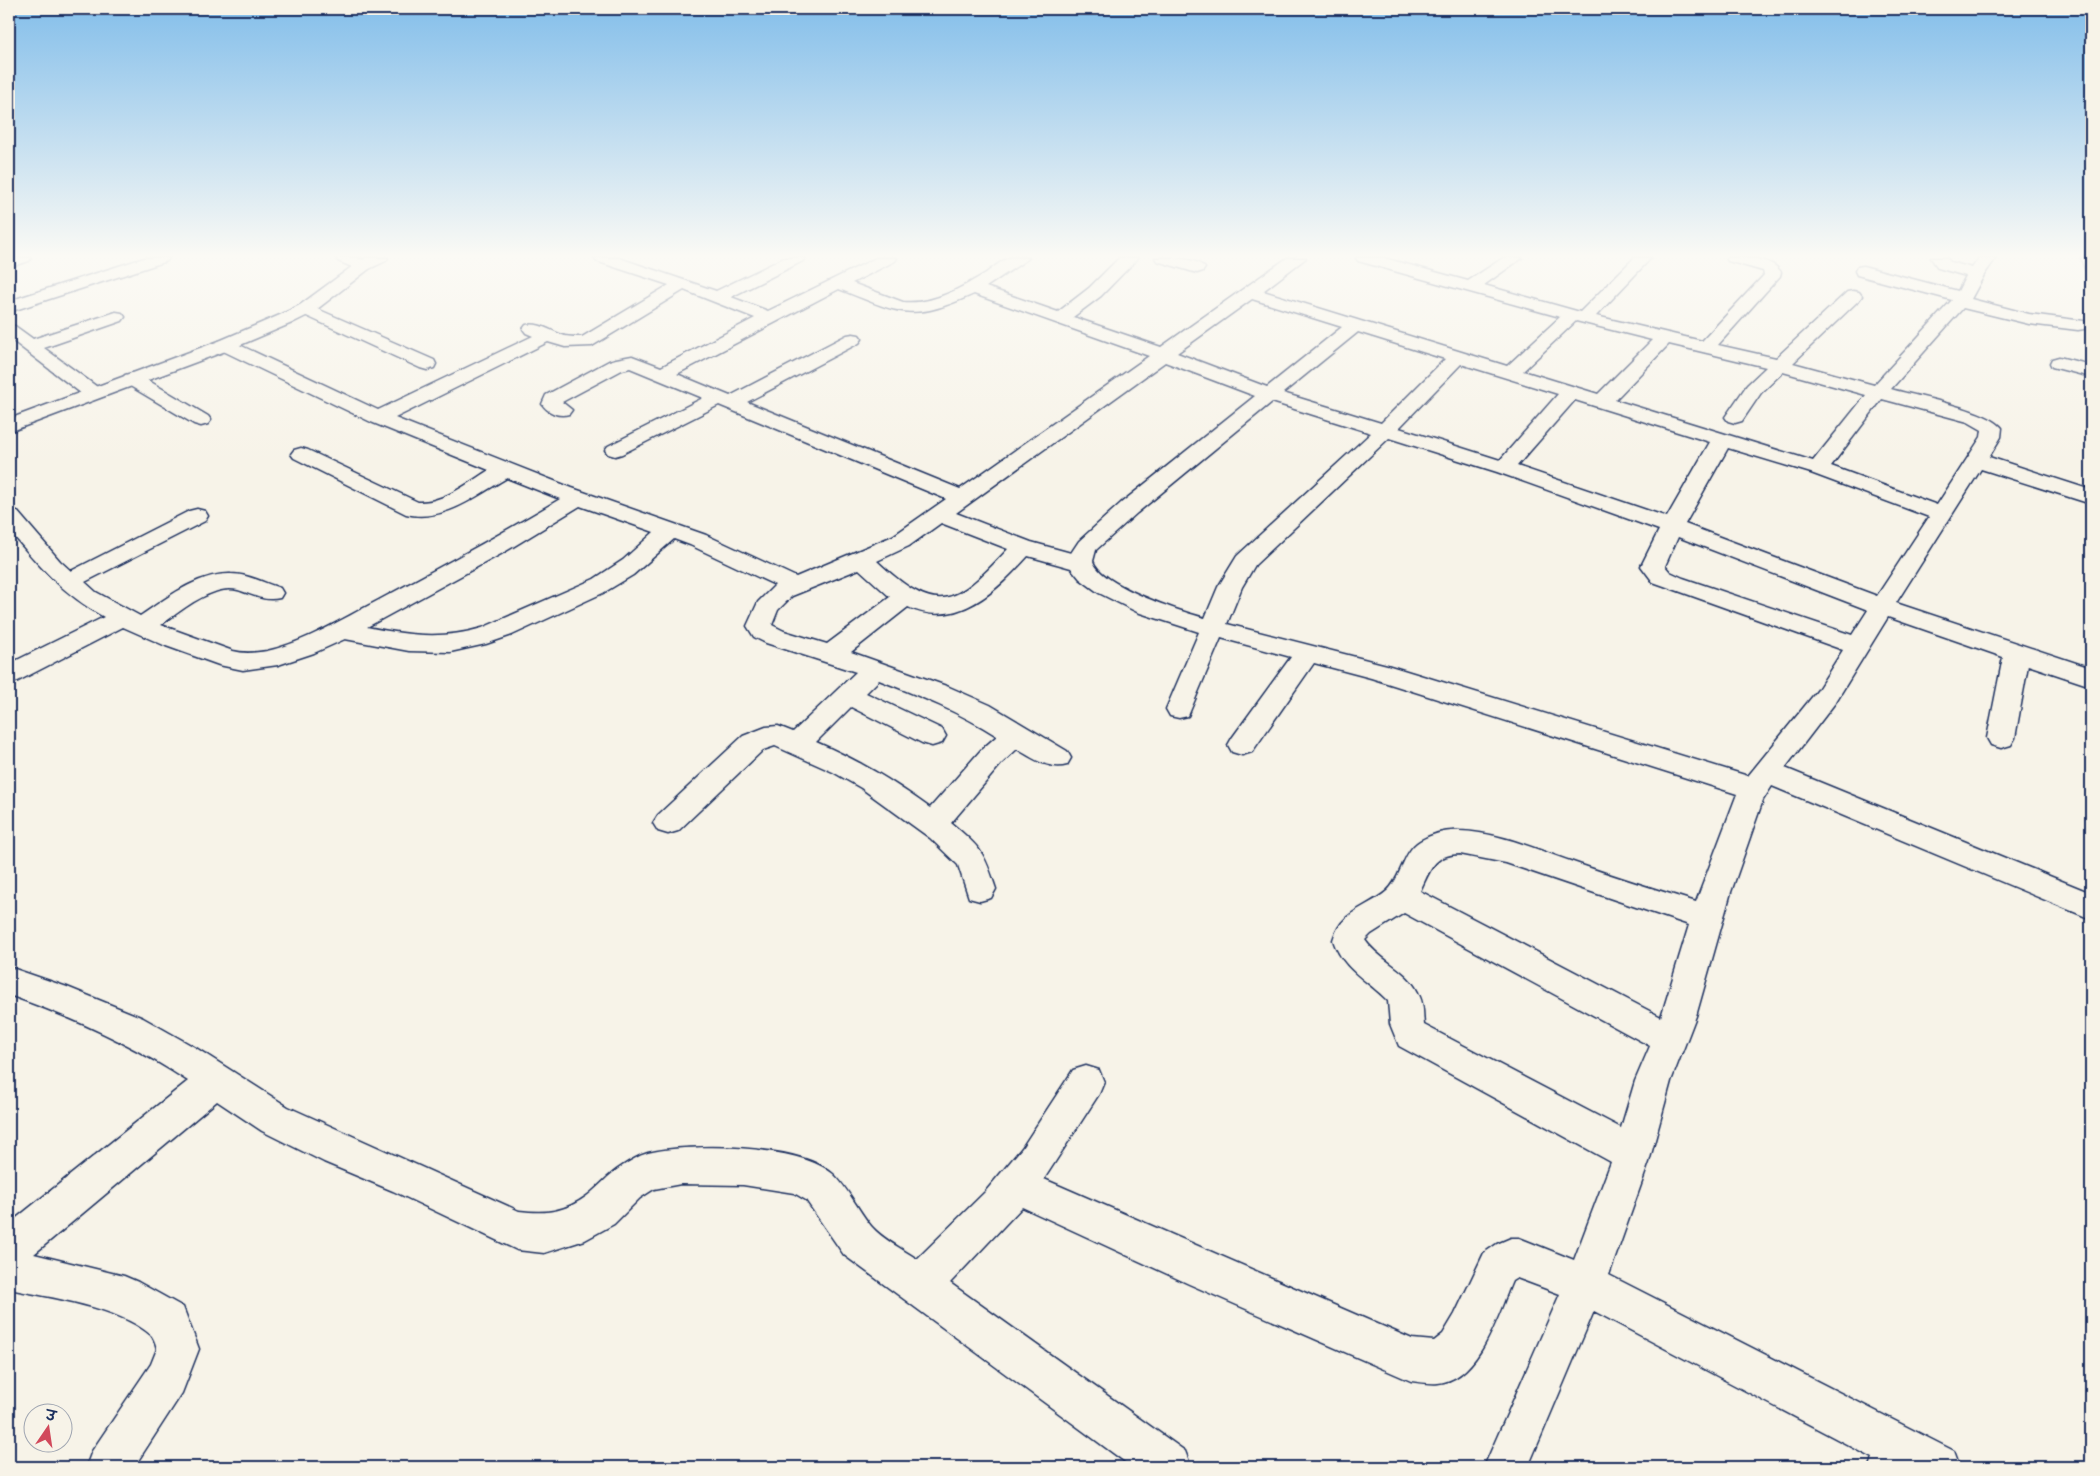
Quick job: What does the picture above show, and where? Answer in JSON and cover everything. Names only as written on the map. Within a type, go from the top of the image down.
[{"type":"street","points":[[31,346],[87,327]]},
{"type":"street","points":[[9,426],[225,346],[268,327]]},
{"type":"street","points":[[345,327],[427,364]]},
{"type":"street","points":[[528,328],[565,342],[586,342],[611,327]]},
{"type":"street","points":[[662,374],[750,327]]},
{"type":"street","points":[[1082,327],[1162,354],[1268,394],[1384,432],[1504,468],[1672,527],[1882,607],[2091,677]]},
{"type":"street","points":[[1057,758],[980,712],[940,693],[831,654],[775,638],[763,632],[759,626],[767,607],[773,599],[794,585],[862,559],[900,540],[962,498],[1200,327]]},
{"type":"street","points":[[1353,327],[1129,508],[1094,539],[1082,554],[1082,564],[1088,574],[1107,588],[1146,607],[1179,619],[1378,671],[1760,781],[2091,906]]},
{"type":"street","points":[[1361,327],[1818,469],[1941,514]]},
{"type":"street","points":[[1509,374],[1566,327]]},
{"type":"street","points":[[1506,1467],[1585,1284],[1632,1153],[1652,1081],[1679,1016],[1707,918],[1749,798],[1760,781],[1826,697],[1991,437],[1992,428],[1975,418],[1781,366],[1618,327]]},
{"type":"street","points":[[1705,348],[1725,327]]},
{"type":"street","points":[[1735,417],[1754,389],[1821,327]]},
{"type":"street","points":[[1818,469],[1878,392],[1937,327]]},
{"type":"street","points":[[9,330],[93,394]]},
{"type":"street","points":[[378,418],[548,335]]},
{"type":"street","points":[[1601,403],[1664,338]]},
{"type":"street","points":[[614,450],[853,340]]},
{"type":"street","points":[[225,346],[378,418],[577,498],[698,540],[794,585]]},
{"type":"street","points":[[1179,709],[1230,587],[1245,561],[1384,432],[1458,356]]},
{"type":"street","points":[[562,410],[552,404],[553,400],[616,365],[632,362],[962,498]]},
{"type":"street","points":[[2059,363],[2091,371]]},
{"type":"street","points":[[132,380],[202,420]]},
{"type":"street","points":[[1504,468],[1570,393]]},
{"type":"street","points":[[1722,440],[1672,527],[1653,566],[1654,571],[1660,576],[1858,646]]},
{"type":"street","points":[[301,454],[414,509],[424,511],[441,506],[505,470]]},
{"type":"street","points":[[1976,460],[2091,497]]},
{"type":"street","points":[[9,516],[52,566],[87,597],[132,621],[228,659],[243,662],[269,659],[305,647],[342,630],[493,549],[577,498]]},
{"type":"street","points":[[939,514],[1024,547],[1082,564]]},
{"type":"street","points":[[69,581],[198,516]]},
{"type":"street","points":[[342,630],[418,644],[450,644],[478,638],[532,617],[616,576],[636,562],[670,530]]},
{"type":"street","points":[[862,559],[906,598],[926,606],[938,608],[949,607],[972,596],[999,573],[1024,547]]},
{"type":"street","points":[[9,675],[217,582],[238,582],[271,594]]},
{"type":"street","points":[[831,654],[906,598]]},
{"type":"street","points":[[1242,745],[1308,652]]},
{"type":"street","points":[[2001,738],[2017,652]]},
{"type":"street","points":[[797,744],[875,669]]},
{"type":"street","points":[[847,694],[932,736]]},
{"type":"street","points":[[932,825],[990,757],[1016,735]]},
{"type":"street","points":[[668,823],[753,743],[766,737],[778,736],[843,765],[871,781],[932,825],[962,849],[972,861],[980,889]]},
{"type":"street","points":[[1632,1153],[1411,1034],[1405,1027],[1406,1004],[1400,992],[1349,947],[1348,939],[1364,922],[1402,896],[1418,862],[1431,848],[1447,842],[1470,843],[1519,856],[1707,918]]},
{"type":"street","points":[[1402,896],[1432,914],[1670,1039]]},
{"type":"street","points":[[9,981],[55,997],[131,1029],[215,1080],[275,1120],[517,1230],[544,1233],[571,1226],[600,1210],[627,1185],[647,1172],[681,1166],[743,1167],[782,1172],[802,1177],[819,1187],[858,1241],[1169,1467]]},
{"type":"street","points":[[9,1249],[174,1116],[215,1080]]},
{"type":"street","points":[[919,1285],[999,1205],[1035,1161],[1086,1082]]},
{"type":"street","points":[[1015,1185],[1203,1270],[1411,1360],[1439,1362],[1458,1349],[1470,1329],[1498,1267],[1511,1258],[1519,1258],[1539,1264],[1585,1284],[1896,1458],[1938,1467]]},
{"type":"street","points":[[9,1269],[48,1276],[124,1296],[168,1322],[178,1348],[167,1378],[108,1467]]}]
